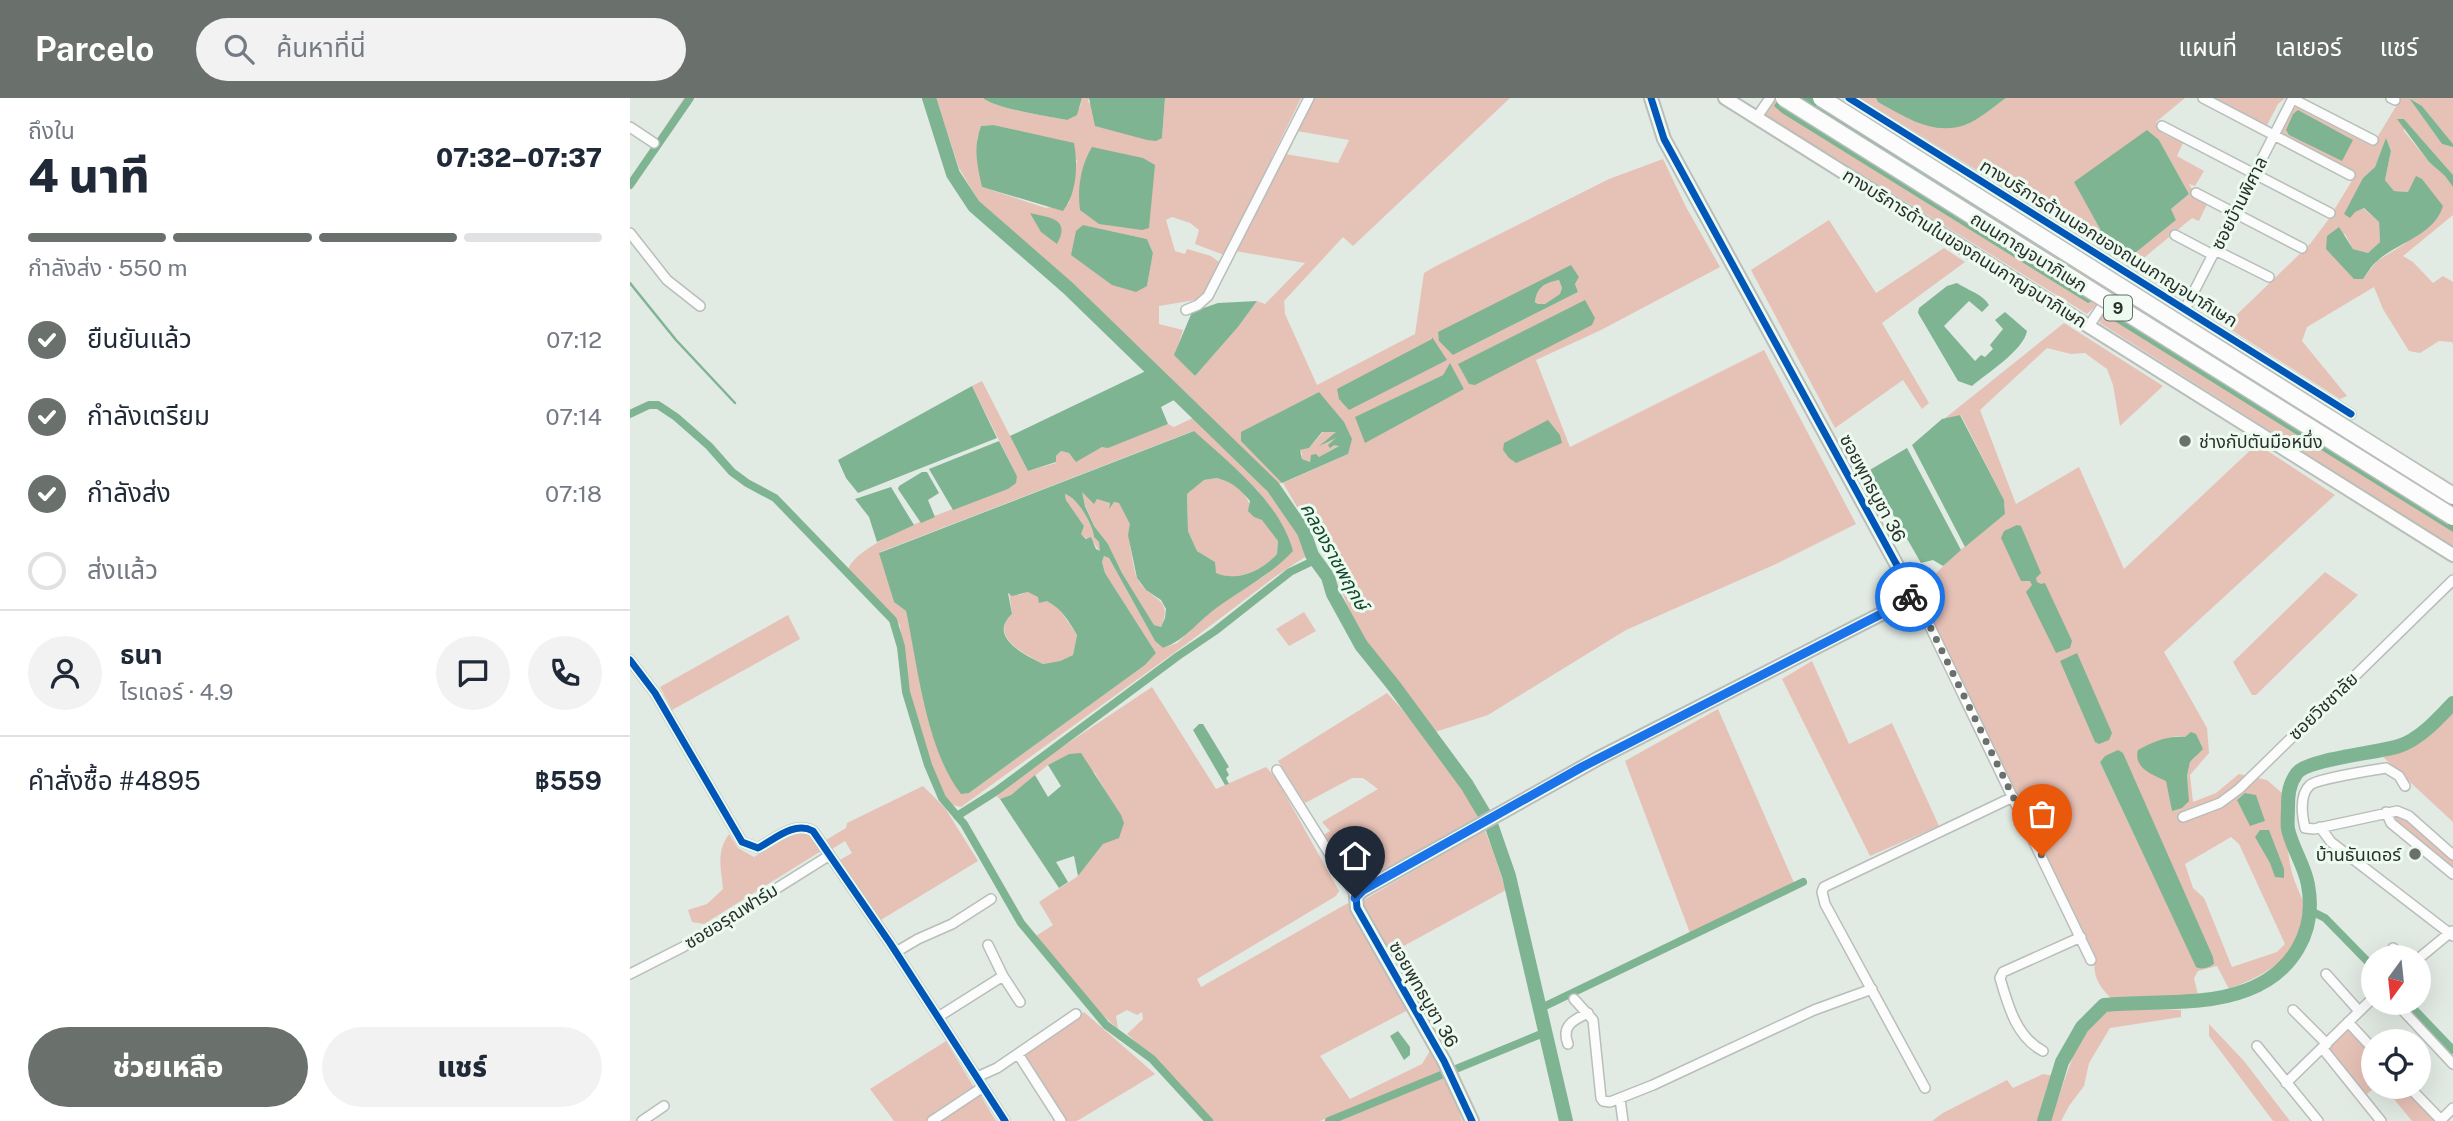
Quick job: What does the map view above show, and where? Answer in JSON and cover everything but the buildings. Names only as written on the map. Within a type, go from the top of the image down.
[{"type":"highway","name":"ถนนกาญจนาภิเษก","points":[[1784,98],[2453,517]]},
{"type":"highway","name":"ถนนกาญจนาภิเษก","points":[[1821,98],[2453,496]]},
{"type":"street","points":[[1185,310],[1198,306],[1208,296],[1309,98]]},
{"type":"street","name":"ซอยพุทธบูชา 36","points":[[1651,98],[1664,139],[1905,580],[1907,594]]},
{"type":"street","name":"ทางบริการด้านในของถนนกาญจนาภิเษก","points":[[1726,98],[2453,555]]},
{"type":"street","points":[[1756,117],[1770,98]]},
{"type":"street","name":"ทางบริการด้านนอกของถนนกาญจนาภิเษก","points":[[1849,98],[2351,414]]},
{"type":"street","points":[[2203,98],[2350,176]]},
{"type":"street","points":[[2293,99],[2373,141]]},
{"type":"street","name":"ซอยบ้านพิศาล","points":[[2185,309],[2293,99]]},
{"type":"street","points":[[2162,126],[2330,214]]},
{"type":"street","points":[[630,127],[654,142]]},
{"type":"street","points":[[2196,193],[2302,248]]},
{"type":"street","points":[[630,233],[667,280],[700,306]]},
{"type":"street","points":[[2175,235],[2269,277]]},
{"type":"street","points":[[2140,265],[2227,318]]},
{"type":"street","points":[[2089,326],[2125,271]]},
{"type":"street","name":"ซอยวิชชาลัย","points":[[2183,817],[2220,803],[2239,789],[2453,580]]},
{"type":"street","points":[[1277,770],[1356,896],[1530,795],[1887,611],[1904,601],[1907,594],[1923,612],[2091,960]]},
{"type":"street","points":[[630,660],[634,673],[655,693],[742,842],[758,849],[795,828],[805,827],[813,831],[896,952],[1005,1121]]},
{"type":"street","points":[[2405,786],[2399,776],[2386,768],[2314,783],[2305,793],[2303,820],[2307,829],[2398,811],[2409,816],[2453,855]]},
{"type":"street","points":[[1925,1088],[1825,904],[1822,896],[1824,887],[2013,797]]},
{"type":"street","points":[[2386,812],[2391,823],[2453,874]]},
{"type":"street","points":[[2320,827],[2331,842],[2452,933],[2431,949]]},
{"type":"street","name":"ซอยอรุณฟาร์ม","points":[[630,974],[683,947],[830,855]]},
{"type":"street","name":"ซอยพุทธบูชา 36","points":[[1356,896],[1357,908],[1444,1061],[1472,1121]]},
{"type":"street","points":[[896,952],[952,924],[991,899]]},
{"type":"street","points":[[2043,1051],[2026,1039],[2012,1016],[2000,978],[2003,972],[2081,937]]},
{"type":"street","points":[[988,945],[1020,1002]]},
{"type":"street","points":[[2286,1083],[2359,1011],[2326,974]]},
{"type":"street","points":[[938,1017],[1003,976]]},
{"type":"street","points":[[1574,999],[1588,1013],[1594,1028],[1601,1098],[1610,1102],[1814,1010],[1872,989]]},
{"type":"street","points":[[2293,1010],[2381,1121]]},
{"type":"street","points":[[1568,1044],[1565,1037],[1568,1025],[1588,1013]]},
{"type":"street","points":[[976,1077],[997,1068],[1076,1014]]},
{"type":"street","points":[[2407,1015],[2453,1064]]},
{"type":"street","points":[[2348,1022],[2361,1036]]},
{"type":"street","points":[[2257,1045],[2318,1121]]},
{"type":"street","points":[[1018,1054],[1061,1121]]},
{"type":"street","points":[[932,1121],[983,1087]]},
{"type":"street","points":[[1620,1099],[1623,1121]]},
{"type":"street","points":[[2420,1099],[2441,1121],[2453,1108]]},
{"type":"street","points":[[642,1121],[664,1105]]},
{"type":"shaded area","points":[[684,98],[694,98],[630,189],[630,181]]},
{"type":"shaded area","points":[[936,98],[983,98],[1010,109],[1067,120],[1080,107],[1082,98],[1089,98],[1088,102],[1162,138],[1165,98],[1301,98],[1224,255],[1195,244],[1199,230],[1190,223],[1172,217],[1166,220],[1175,251],[1185,254],[1187,249],[1211,256],[1219,262],[1216,274],[1201,299],[1159,306],[1159,324],[1183,330],[1175,355],[1195,376],[1257,301],[1265,304],[1305,263],[1235,251],[1285,154],[1338,163],[1349,140],[1297,131],[1311,98],[1510,98],[1353,246],[1343,237],[1284,301],[1285,314],[1317,385],[1415,334],[1424,273],[1609,179],[1663,159],[1720,267],[1601,330],[1536,360],[1570,447],[1764,350],[1856,524],[1776,564],[1626,630],[1488,715],[1435,732],[1374,653],[1353,621],[1334,570],[1283,483],[1275,484],[1143,351],[983,208],[959,168]],"holes":[[[993,125],[1077,160],[1069,203],[1046,208],[982,187],[977,139],[981,126]],[[1083,225],[1147,239],[1153,253],[1147,286]],[[1571,266],[1579,277],[1575,284],[1578,292],[1453,355],[1439,332]],[[1450,364],[1464,389],[1356,417],[1443,375]],[[1319,392],[1348,454],[1283,483],[1242,432]]]},
{"type":"shaded area","points":[[983,98],[1082,98],[1077,115],[1067,120],[1010,109]]},
{"type":"shaded area","points":[[1089,98],[1165,98],[1162,138],[1156,141],[1147,140],[1095,126]]},
{"type":"shaded area","points":[[1774,98],[1836,98],[2114,273],[2103,295],[2087,314],[1766,115]]},
{"type":"shaded area","points":[[1779,98],[1828,98],[2108,273],[2101,291],[2088,303],[1782,113],[1774,106]]},
{"type":"shaded area","points":[[1860,98],[1876,98],[1903,116],[1966,125],[2006,98],[2185,98],[2156,122],[2162,133],[2183,143],[2177,156],[2204,171],[2195,186],[2189,184],[2197,199],[2207,204],[2199,221],[2192,218],[2133,267]],"holes":[[[2159,140],[2189,194],[2171,209],[2176,220],[2129,258],[2124,259]]]},
{"type":"shaded area","points":[[1876,98],[2006,98],[1970,123],[1942,128],[1909,119],[1878,102]]},
{"type":"shaded area","points":[[2212,98],[2285,98],[2278,104],[2266,127]]},
{"type":"shaded area","points":[[2401,98],[2409,98],[2442,144],[2453,147],[2453,175],[2404,119],[2404,131],[2453,187],[2453,215],[2403,256],[2413,262],[2433,283],[2443,276],[2453,282],[2453,345],[2452,342],[2439,341],[2420,353],[2409,351],[2383,309],[2374,287],[2307,327],[2302,341],[2347,396],[2340,399],[2225,326],[2310,244],[2356,174],[2280,132],[2290,112],[2296,107],[2372,146]],"holes":[[[2386,139],[2391,151],[2385,180],[2394,191],[2408,192],[2406,243],[2377,261],[2363,279],[2326,249],[2345,234],[2353,249],[2368,253],[2380,242],[2379,222],[2363,208],[2355,212],[2363,178],[2375,167]]]},
{"type":"shaded area","points":[[2409,98],[2422,106],[2453,147],[2442,144]]},
{"type":"shaded area","points":[[2410,98],[2453,98],[2453,144],[2422,106]]},
{"type":"shaded area","points":[[2298,110],[2353,140],[2342,161],[2289,135],[2286,130],[2293,114]]},
{"type":"shaded area","points":[[2397,119],[2404,119],[2453,175],[2453,187],[2429,162]]},
{"type":"shaded area","points":[[993,125],[1074,143],[1075,178],[1071,196],[1063,211],[982,187],[977,163],[977,142],[981,126]]},
{"type":"shaded area","points":[[2147,130],[2159,140],[2189,194],[2171,209],[2176,220],[2129,258],[2124,259],[2114,254],[2074,182]]},
{"type":"shaded area","points":[[2386,138],[2391,151],[2385,180],[2394,191],[2408,192],[2416,176],[2422,179],[2443,206],[2432,225],[2385,255],[2363,279],[2354,279],[2326,249],[2327,236],[2339,227],[2353,249],[2368,253],[2380,242],[2379,222],[2364,208],[2350,218],[2344,214],[2363,178],[2375,167]]},
{"type":"shaded area","points":[[1092,147],[1143,158],[1155,165],[1149,228],[1142,230],[1099,224],[1080,210],[1081,177]]},
{"type":"shaded area","points":[[1030,213],[1051,218],[1060,224],[1062,229],[1057,244],[1041,232]]},
{"type":"shaded area","points":[[1829,220],[1876,293],[1944,248],[1965,262],[1882,323],[1929,403],[1922,409],[1903,380],[1835,428],[1751,270]]},
{"type":"shaded area","points":[[1083,225],[1147,239],[1153,253],[1147,286],[1136,292],[1112,285],[1071,255],[1076,231]]},
{"type":"shaded area","points":[[1571,265],[1579,277],[1575,284],[1578,292],[1453,355],[1439,341],[1438,332]],"holes":[[[1559,280],[1562,288],[1560,294],[1545,304],[1535,302],[1540,289],[1546,284]]]},
{"type":"shaded area","points":[[1559,280],[1561,294],[1545,304],[1535,301],[1543,286]]},
{"type":"shaded area","points":[[2125,281],[2265,365],[2282,376],[2280,379],[2453,484],[2453,547],[2100,323],[2099,319]]},
{"type":"shaded area","points":[[1957,283],[1979,295],[1989,305],[1982,312],[1969,301],[1944,326],[1975,361],[1981,355],[1985,357],[1993,349],[1990,345],[2003,329],[1995,320],[2005,312],[2027,331],[2012,354],[1972,386],[1958,381],[1918,313],[1919,308],[1947,286]]},
{"type":"shaded area","points":[[2127,286],[2453,488],[2453,532],[2108,317],[2110,309]]},
{"type":"shaded area","points":[[1585,300],[1595,318],[1592,325],[1475,385],[1469,384],[1458,364]]},
{"type":"shaded area","points":[[1257,301],[1195,376],[1174,355],[1192,312],[1218,303]]},
{"type":"shaded area","points":[[2064,323],[2163,386],[2120,426],[2113,385],[2107,369],[2085,353],[2071,354],[2047,348],[1980,410],[2016,504],[2079,467],[2124,569],[2257,444],[2335,495],[2164,652],[2207,728],[2209,753],[2190,775],[2193,802],[2216,793],[2239,774],[2267,780],[2282,793],[2291,869],[2304,904],[2305,929],[2291,953],[2267,971],[2229,989],[2217,966],[2198,971],[2194,978],[2198,995],[2111,998],[2099,984],[2094,968],[2095,955],[1923,604],[1920,590],[1953,556],[2005,514],[2004,500],[1961,415],[1944,419]],"holes":[[[2177,736],[2185,737],[2196,757],[2190,762],[2187,776],[2188,801],[2172,811],[2167,781],[2138,750]],[[2105,756],[2214,964],[2210,967],[2196,966],[2100,762]],[[2231,837],[2239,844],[2285,944],[2277,952],[2232,967],[2204,898],[2193,888],[2185,864]]]},
{"type":"shaded area","points":[[1432,337],[1447,360],[1349,410],[1339,399],[1337,389]]},
{"type":"shaded area","points":[[1450,363],[1464,389],[1365,443],[1355,417],[1443,375]]},
{"type":"shaded area","points":[[1148,370],[1174,400],[1161,407],[1168,424],[1108,448],[1102,447],[1076,462],[1069,453],[1061,451],[1056,456],[1056,462],[1028,471],[1010,436]]},
{"type":"shaded area","points":[[982,381],[1028,471],[1056,463],[1056,456],[1061,451],[1069,453],[1076,461],[1102,447],[1168,424],[1174,427],[1195,417],[1227,445],[1268,492],[1304,543],[1305,557],[961,807],[953,805],[945,797],[934,776],[906,680],[900,625],[848,569],[857,557],[895,533],[1008,489],[1017,476],[972,386]],"holes":[[[1193,431],[1258,491],[1293,551],[1263,577],[1216,607],[1177,643],[1163,648],[1155,641],[1109,558],[1104,556],[1102,562],[1105,573],[1156,653],[1145,665],[969,793],[931,730],[906,611],[894,602],[880,552]]]},
{"type":"shaded area","points":[[972,386],[997,438],[858,493],[846,478],[838,460]]},
{"type":"shaded area","points":[[1319,392],[1344,422],[1352,439],[1348,454],[1282,483],[1241,441],[1241,432]],"holes":[[[1322,432],[1336,432],[1319,446],[1336,438],[1328,445],[1330,448],[1339,446],[1319,457],[1316,454],[1311,455],[1310,462],[1302,459],[1300,450],[1309,448]]]},
{"type":"shaded area","points":[[1960,415],[2004,500],[2005,514],[1965,547],[1912,445],[1942,419]]},
{"type":"shaded area","points":[[1548,420],[1560,435],[1562,443],[1516,463],[1509,458],[1503,450],[1504,443]]},
{"type":"shaded area","points":[[1194,431],[1265,500],[1277,516],[1293,551],[1267,574],[1212,611],[1186,635],[1163,648],[1155,641],[1109,558],[1104,556],[1102,562],[1105,573],[1156,653],[1145,665],[969,793],[961,794],[949,776],[931,731],[906,611],[894,602],[879,553]],"holes":[[[1217,478],[1227,482],[1250,501],[1248,511],[1262,520],[1278,541],[1277,554],[1264,565],[1249,573],[1224,575],[1216,573],[1215,562],[1197,551],[1188,531],[1187,494],[1204,480]],[[1082,492],[1094,504],[1097,499],[1110,503],[1109,509],[1114,502],[1119,503],[1130,524],[1128,535],[1137,578],[1146,590],[1161,600],[1166,609],[1161,627],[1154,625],[1122,573],[1108,544],[1094,526]],[[1065,494],[1084,512],[1094,537],[1099,542],[1100,551],[1096,549],[1091,537],[1086,539],[1081,534],[1084,526],[1066,500]],[[1028,592],[1038,597],[1039,603],[1047,601],[1061,611],[1077,635],[1073,655],[1043,664],[1011,644],[1004,630],[1005,622],[1012,614],[1008,593],[1012,596]]]},
{"type":"shaded area","points":[[1323,432],[1337,432],[1322,443],[1340,436],[1334,445],[1340,445],[1318,458],[1312,458],[1310,462],[1302,459],[1299,450],[1309,448]]},
{"type":"shaded area","points":[[999,441],[1017,476],[1016,483],[1008,489],[953,510],[929,469]]},
{"type":"shaded area","points":[[1907,448],[1961,550],[1943,566],[1933,560],[1921,563],[1868,471]]},
{"type":"shaded area","points":[[922,472],[927,472],[939,493],[928,500],[935,517],[921,523],[898,489]]},
{"type":"shaded area","points":[[1217,478],[1242,491],[1255,517],[1262,519],[1278,541],[1277,554],[1249,573],[1232,576],[1215,573],[1215,562],[1197,551],[1188,531],[1187,494],[1204,480]]},
{"type":"shaded area","points":[[891,487],[914,525],[877,542],[869,517],[855,499]]},
{"type":"shaded area","points":[[1082,491],[1110,503],[1109,507],[1114,502],[1119,503],[1127,515],[1136,575],[1165,610],[1161,627],[1154,625],[1122,573],[1108,544],[1094,526],[1081,495]]},
{"type":"shaded area","points":[[1065,494],[1084,512],[1094,537],[1099,542],[1100,552],[1094,543],[1080,534],[1084,526],[1066,500]]},
{"type":"shaded area","points":[[2021,526],[2041,573],[2036,578],[2037,582],[2045,583],[2072,641],[2070,648],[2056,653],[2026,592],[2032,585],[2030,581],[2021,581],[2001,538],[2004,531]]},
{"type":"shaded area","points":[[2325,572],[2358,595],[2256,695],[2252,695],[2233,662]]},
{"type":"shaded area","points":[[1009,592],[1019,595],[1035,593],[1058,607],[1077,635],[1073,655],[1043,664],[1012,644],[1004,630],[1012,614]]},
{"type":"shaded area","points":[[1304,612],[1316,631],[1289,646],[1276,629]]},
{"type":"shaded area","points":[[788,615],[800,639],[672,710],[660,687]]},
{"type":"shaded area","points":[[2077,653],[2112,733],[2109,740],[2099,744],[2095,742],[2060,661]]},
{"type":"shaded area","points":[[1812,661],[1849,744],[1892,723],[1939,826],[1870,856],[1782,679]]},
{"type":"shaded area","points":[[1152,687],[1216,789],[1266,767],[1276,778],[1339,891],[1336,896],[1197,979],[1201,987],[1348,903],[1410,1009],[1320,1056],[1350,1099],[1422,1064],[1433,1046],[1446,1070],[1320,1121],[1212,1121],[1176,1079],[1127,1034],[1143,1019],[1142,1012],[1137,1015],[1127,1010],[1116,1016],[1118,1029],[1098,1011],[1036,936],[1053,925],[1039,902],[1078,876],[1124,823],[1095,773],[1069,754],[1048,765],[1011,795],[1000,799],[997,797],[1000,791],[1032,767]]},
{"type":"shaded area","points":[[1387,693],[1428,740],[1475,811],[1506,890],[1391,953],[1363,909],[1362,901],[1467,840],[1460,829],[1355,884],[1322,836],[1330,831],[1322,822],[1378,789],[1363,778],[1352,778],[1305,803],[1278,761]]},
{"type":"shaded area","points":[[1718,709],[1795,885],[1690,933],[1625,761]]},
{"type":"shaded area","points":[[2453,713],[2453,822],[2383,757],[2421,740]]},
{"type":"shaded area","points":[[1203,724],[1229,767],[1226,769],[1229,775],[1226,778],[1229,784],[1225,785],[1193,730]]},
{"type":"shaded area","points":[[2191,732],[2196,734],[2203,749],[2190,762],[2187,776],[2189,801],[2182,808],[2172,811],[2166,781],[2141,766],[2138,762],[2138,750],[2161,740],[2185,737]]},
{"type":"shaded area","points":[[2118,750],[2123,753],[2213,957],[2214,964],[2210,967],[2196,967],[2100,762],[2105,756]]},
{"type":"shaded area","points":[[1081,753],[1124,823],[1119,838],[1103,844],[1078,876],[1074,856],[1056,862],[1068,882],[1059,888],[1000,799],[1011,795],[1035,775],[1048,797],[1061,786],[1048,765],[1069,754]]},
{"type":"shaded area","points":[[923,786],[945,808],[978,861],[879,921],[838,861],[852,853],[845,841],[832,849],[826,840],[846,828],[847,823]]},
{"type":"shaded area","points":[[2245,793],[2256,795],[2265,821],[2250,826],[2237,800]]},
{"type":"shaded area","points":[[2400,814],[2453,860],[2453,871],[2396,823],[2396,815]]},
{"type":"shaded area","points":[[2260,830],[2269,830],[2284,869],[2284,878],[2275,877],[2255,837]]},
{"type":"shaded area","points":[[805,831],[812,836],[821,851],[704,924],[692,922],[688,910],[707,904],[723,889],[721,854],[729,834],[738,848],[754,857],[793,833]]},
{"type":"shaded area","points":[[2117,1008],[2181,1010],[2181,1017],[2110,1028],[2089,1063],[2084,1086],[2061,1121],[2050,1121],[2078,1042],[2101,1013]]},
{"type":"shaded area","points":[[1084,1012],[1155,1074],[1077,1121],[1067,1121],[1021,1055]]},
{"type":"shaded area","points":[[2209,1024],[2244,1061],[2290,1121],[2273,1121],[2209,1036]]},
{"type":"shaded area","points":[[2349,1029],[2361,1042],[2361,1089],[2329,1049]]},
{"type":"shaded area","points":[[1398,1031],[1410,1047],[1410,1055],[1404,1060],[1390,1036]]},
{"type":"shaded area","points":[[946,1041],[975,1089],[926,1121],[894,1121],[870,1089]]},
{"type":"shaded area","points":[[2043,1074],[2055,1076],[2048,1087],[2040,1121],[1932,1121],[2007,1080],[2013,1088]]},
{"type":"shaded area","points":[[1447,1075],[1462,1121],[1338,1121]]},
{"type":"shaded area","points":[[979,1093],[996,1121],[938,1121]]},
{"type":"shaded area","points":[[2394,1099],[2415,1099],[2434,1121],[2412,1121]]},
{"type":"waterway","points":[[630,185],[690,98]]},
{"type":"waterway","name":"คลองราชพฤกษ์","points":[[929,98],[953,174],[974,206],[1068,288],[1273,487],[1304,532],[1312,555],[1328,577],[1333,594],[1361,645],[1467,785],[1492,827],[1509,876],[1566,1121]]},
{"type":"waterway","points":[[630,283],[676,340],[735,403]]},
{"type":"waterway","points":[[630,414],[649,405],[658,405],[676,417],[709,446],[732,472],[775,498],[893,620],[901,647],[906,692],[928,765],[942,798],[964,824],[1021,923],[1106,1025],[1152,1059],[1209,1121]]},
{"type":"waterway","points":[[957,816],[995,792],[1215,631],[1290,572],[1315,560]]},
{"type":"waterway","points":[[2044,1121],[2062,1062],[2082,1027],[2104,1005],[2213,999],[2263,983],[2288,962],[2305,934],[2310,902],[2306,878],[2288,829],[2289,794],[2294,777],[2304,768],[2315,764],[2407,743],[2428,728],[2453,703]]},
{"type":"waterway","points":[[1541,1008],[1803,882]]},
{"type":"waterway","points":[[2309,910],[2325,918],[2361,955]]},
{"type":"waterway","points":[[2419,1015],[2453,1050]]},
{"type":"waterway","points":[[1329,1121],[1546,1032]]},
{"type":"cycle path","points":[[1472,1121],[1444,1061],[1357,908],[1356,896],[1599,758],[1887,611],[1904,599],[1907,591],[1905,580],[1664,139],[1651,98]]},
{"type":"cycle path","points":[[1849,98],[2351,414]]},
{"type":"cycle path","points":[[630,660],[655,693],[742,842],[758,848],[792,830],[806,828],[813,831],[890,943],[1005,1121]]},
{"type":"way so far","points":[[1910,597],[1923,612],[2042,856]]},
{"type":"place","name":"ช่างกัปตันมือหนึ่ง","points":[[2185,441]]},
{"type":"place","name":"บ้านธันเดอร์","points":[[2415,854]]},
{"type":"route","points":[[1355,898],[1363,890],[1530,795],[1887,611],[1904,601],[1907,594],[1910,597]]}]
